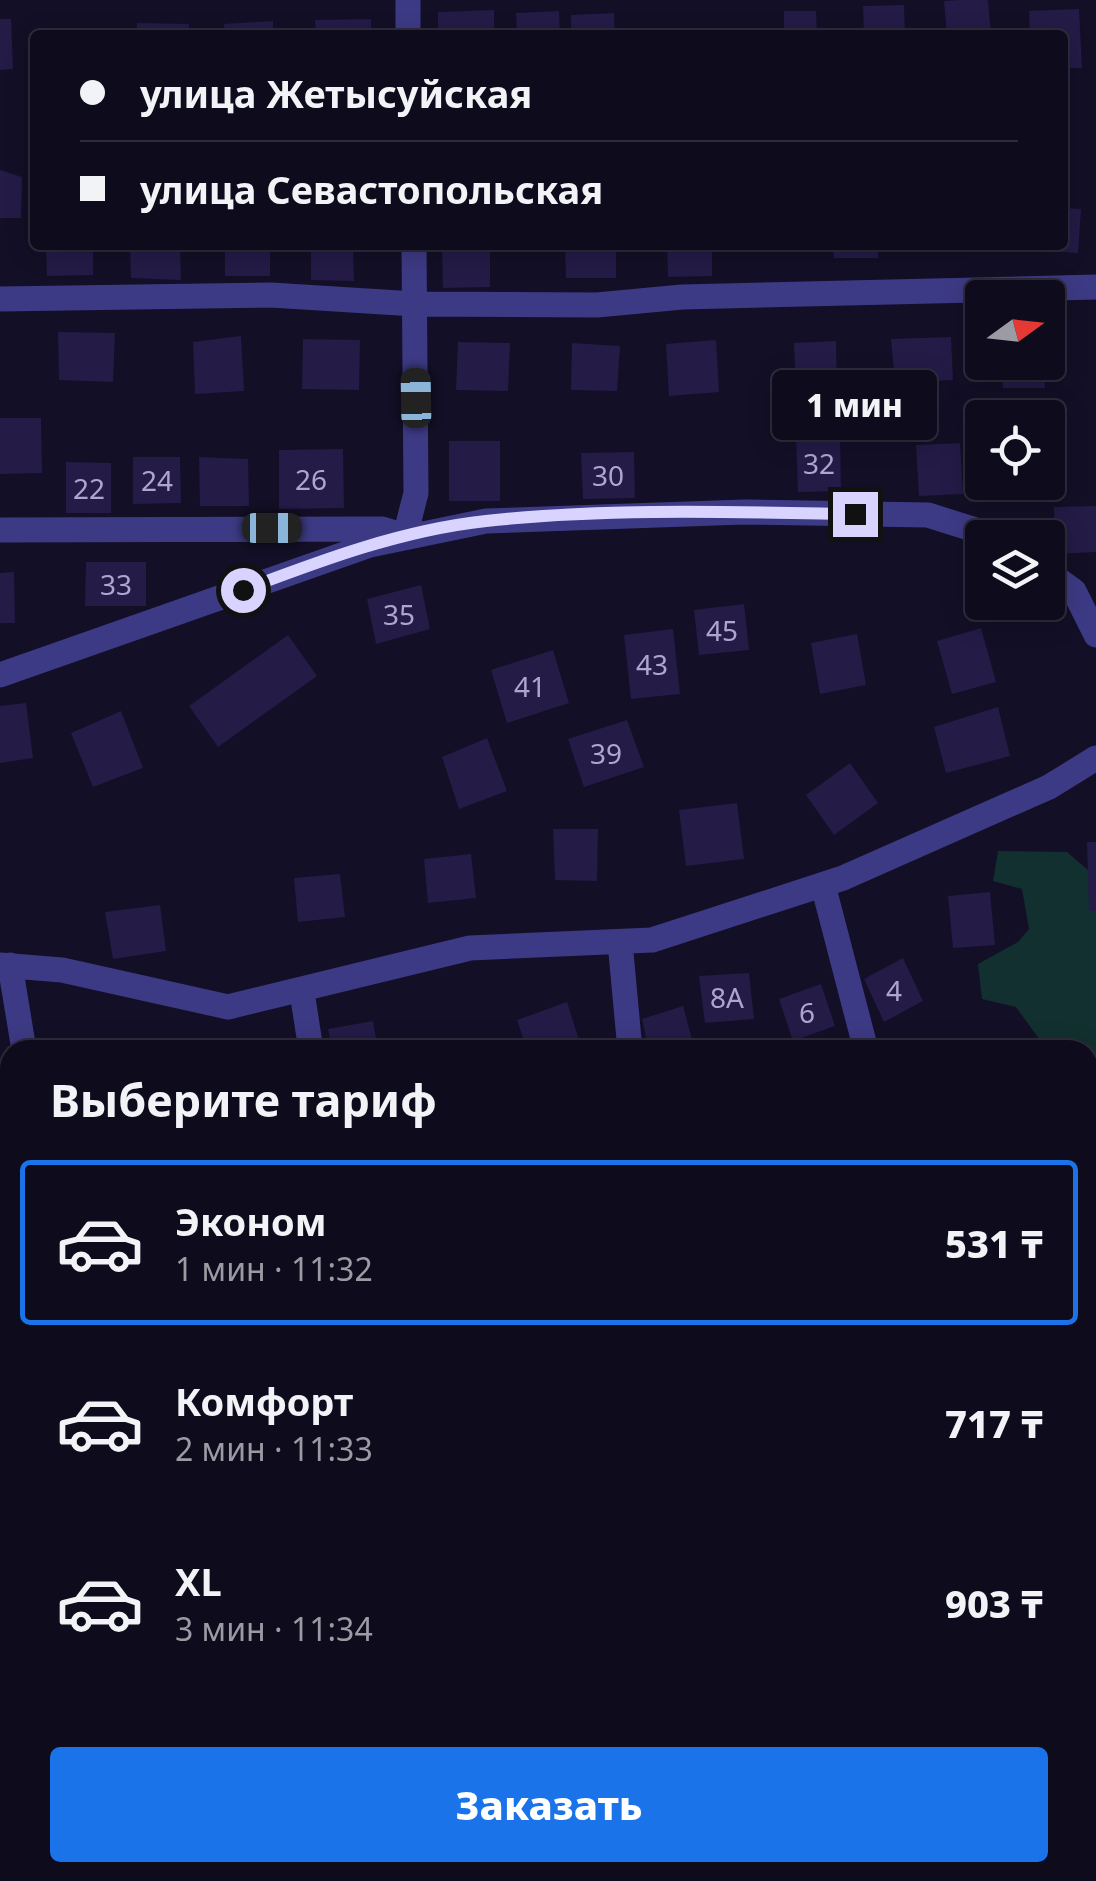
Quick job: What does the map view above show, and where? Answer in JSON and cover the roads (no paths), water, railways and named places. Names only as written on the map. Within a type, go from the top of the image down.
[{"type":"street","points":[[408,0],[408,30]]},
{"type":"street","points":[[405,536],[416,492],[414,250]]},
{"type":"street","points":[[0,299],[270,295],[415,304],[597,306],[682,296],[1096,286]]},
{"type":"street","points":[[0,675],[311,564],[405,536],[486,521],[744,512],[928,515],[965,527]]},
{"type":"street","points":[[0,530],[382,529],[405,536]]},
{"type":"street","points":[[1065,584],[1090,605],[1096,635]]},
{"type":"street","points":[[22,1040],[5,965],[62,970],[228,1007],[470,948],[652,940],[823,885],[1049,787],[1096,758]]},
{"type":"street","points":[[823,885],[863,1040]]},
{"type":"street","points":[[620,942],[629,1040]]},
{"type":"street","points":[[302,992],[309,1040]]}]
